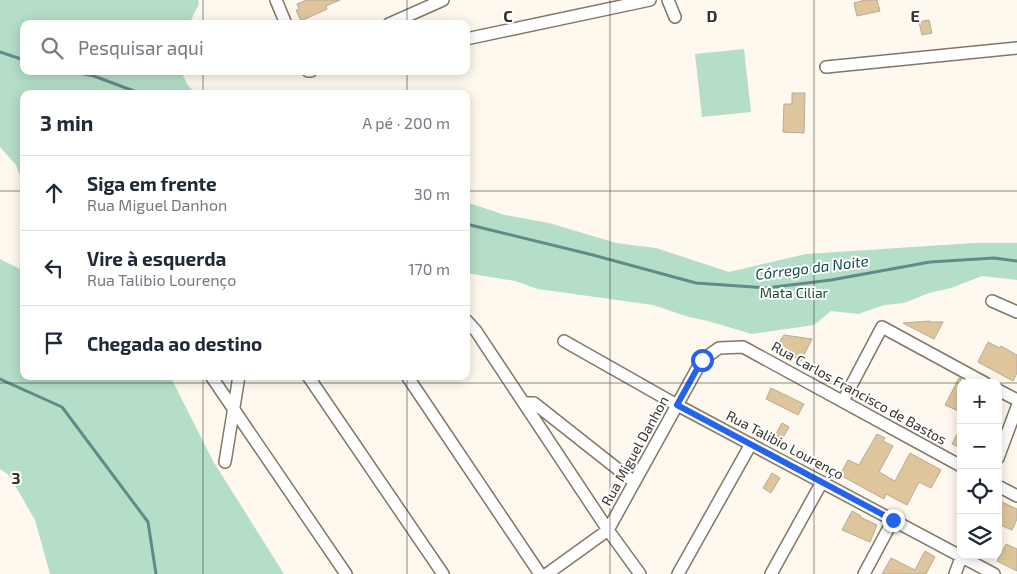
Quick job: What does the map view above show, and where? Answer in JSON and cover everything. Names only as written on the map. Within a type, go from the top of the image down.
[{"type":"street","points":[[276,0],[284,20]]},
{"type":"street","points":[[398,20],[443,0]]},
{"type":"street","points":[[470,38],[650,0]]},
{"type":"street","points":[[668,0],[675,17]]},
{"type":"street","points":[[826,67],[1017,48]]},
{"type":"street","points":[[992,300],[1017,312]]},
{"type":"street","points":[[470,324],[608,530],[640,574]]},
{"type":"street","points":[[843,401],[882,327],[978,379]]},
{"type":"street","name":"Rua Talibio Lourenço","points":[[564,341],[677,405],[957,554]]},
{"type":"street","name":"Rua Carlos Francisco de Bastos","points":[[743,347],[957,464]]},
{"type":"street","name":"Rua Miguel Danhon","points":[[547,574],[608,530],[702,360],[719,348],[743,347]]},
{"type":"street","points":[[214,380],[346,574]]},
{"type":"street","points":[[225,462],[238,380]]},
{"type":"street","points":[[311,380],[443,574]]},
{"type":"street","points":[[410,380],[540,574]]},
{"type":"street","points":[[1002,392],[1017,400]]},
{"type":"street","points":[[524,403],[534,403],[634,482]]},
{"type":"street","points":[[1002,447],[1017,407]]},
{"type":"street","points":[[678,574],[751,444]]},
{"type":"street","points":[[771,574],[822,482]]},
{"type":"street","points":[[1002,488],[1017,496]]},
{"type":"street","points":[[864,574],[893,520]]},
{"type":"street","points":[[955,574],[960,559]]},
{"type":"street","name":"Rua Talibio Lourenço","points":[[966,559],[994,574]]},
{"type":"green space","points":[[0,0],[198,0],[199,4],[191,20],[20,20],[20,75],[183,75],[192,90],[20,90],[20,176],[16,165],[0,147]]},
{"type":"green space","points":[[744,49],[751,112],[702,117],[695,54]]},
{"type":"green space","name":"Mata Ciliar","points":[[470,203],[505,215],[549,223],[616,243],[656,248],[729,272],[806,254],[974,243],[1017,243],[1017,280],[982,276],[904,303],[884,305],[858,314],[831,311],[814,325],[752,334],[653,305],[538,289],[515,281],[470,274]]},
{"type":"green space","points":[[0,259],[20,269],[20,380],[172,380],[213,461],[284,574],[50,574],[35,520],[9,475],[0,469]]},
{"type":"building","points":[[307,0],[340,0],[326,6],[327,9],[303,20],[301,20],[296,10],[299,9],[297,4]]},
{"type":"building","points":[[865,0],[877,0],[880,11],[857,16],[854,3]]},
{"type":"building","points":[[929,20],[932,33],[922,35],[919,22]]},
{"type":"building","points":[[792,93],[805,93],[804,133],[783,132],[784,104],[792,104]]},
{"type":"building","points":[[943,322],[934,339],[903,323]]},
{"type":"building","points":[[784,335],[812,339],[801,361],[776,347]]},
{"type":"building","points":[[988,342],[1000,348],[1001,346],[1017,355],[1017,373],[1013,381],[978,362]]},
{"type":"building","points":[[957,382],[957,410],[945,405]]},
{"type":"building","points":[[771,388],[804,404],[798,415],[766,399]]},
{"type":"building","points":[[782,423],[789,427],[780,443],[773,439]]},
{"type":"building","points":[[877,434],[885,438],[883,441],[893,446],[879,472],[895,481],[910,453],[941,470],[931,488],[919,482],[907,505],[886,494],[884,499],[840,475],[848,460],[859,465]]},
{"type":"building","points":[[957,435],[957,446],[952,444]]},
{"type":"building","points":[[772,473],[780,478],[771,493],[763,488]]},
{"type":"building","points":[[1002,502],[1017,509],[1017,519],[1012,530],[1002,526]]},
{"type":"building","points":[[852,511],[877,525],[870,542],[842,530]]},
{"type":"building","points":[[1006,544],[1017,549],[1017,571],[997,561],[1002,559],[1002,552]]},
{"type":"building","points":[[925,551],[935,557],[926,574],[882,574],[891,558],[915,570]]},
{"type":"waterway","name":"Córrego da Noite","points":[[0,52],[20,59]]},
{"type":"waterway","name":"Córrego da Noite","points":[[89,75],[131,90]]},
{"type":"waterway","name":"Córrego da Noite","points":[[470,225],[593,255],[696,283],[766,288],[831,280],[930,262],[994,258],[1017,261]]},
{"type":"waterway","points":[[0,379],[62,407],[148,522],[156,574]]},
{"type":"route","points":[[702,360],[677,405],[893,520]]}]
